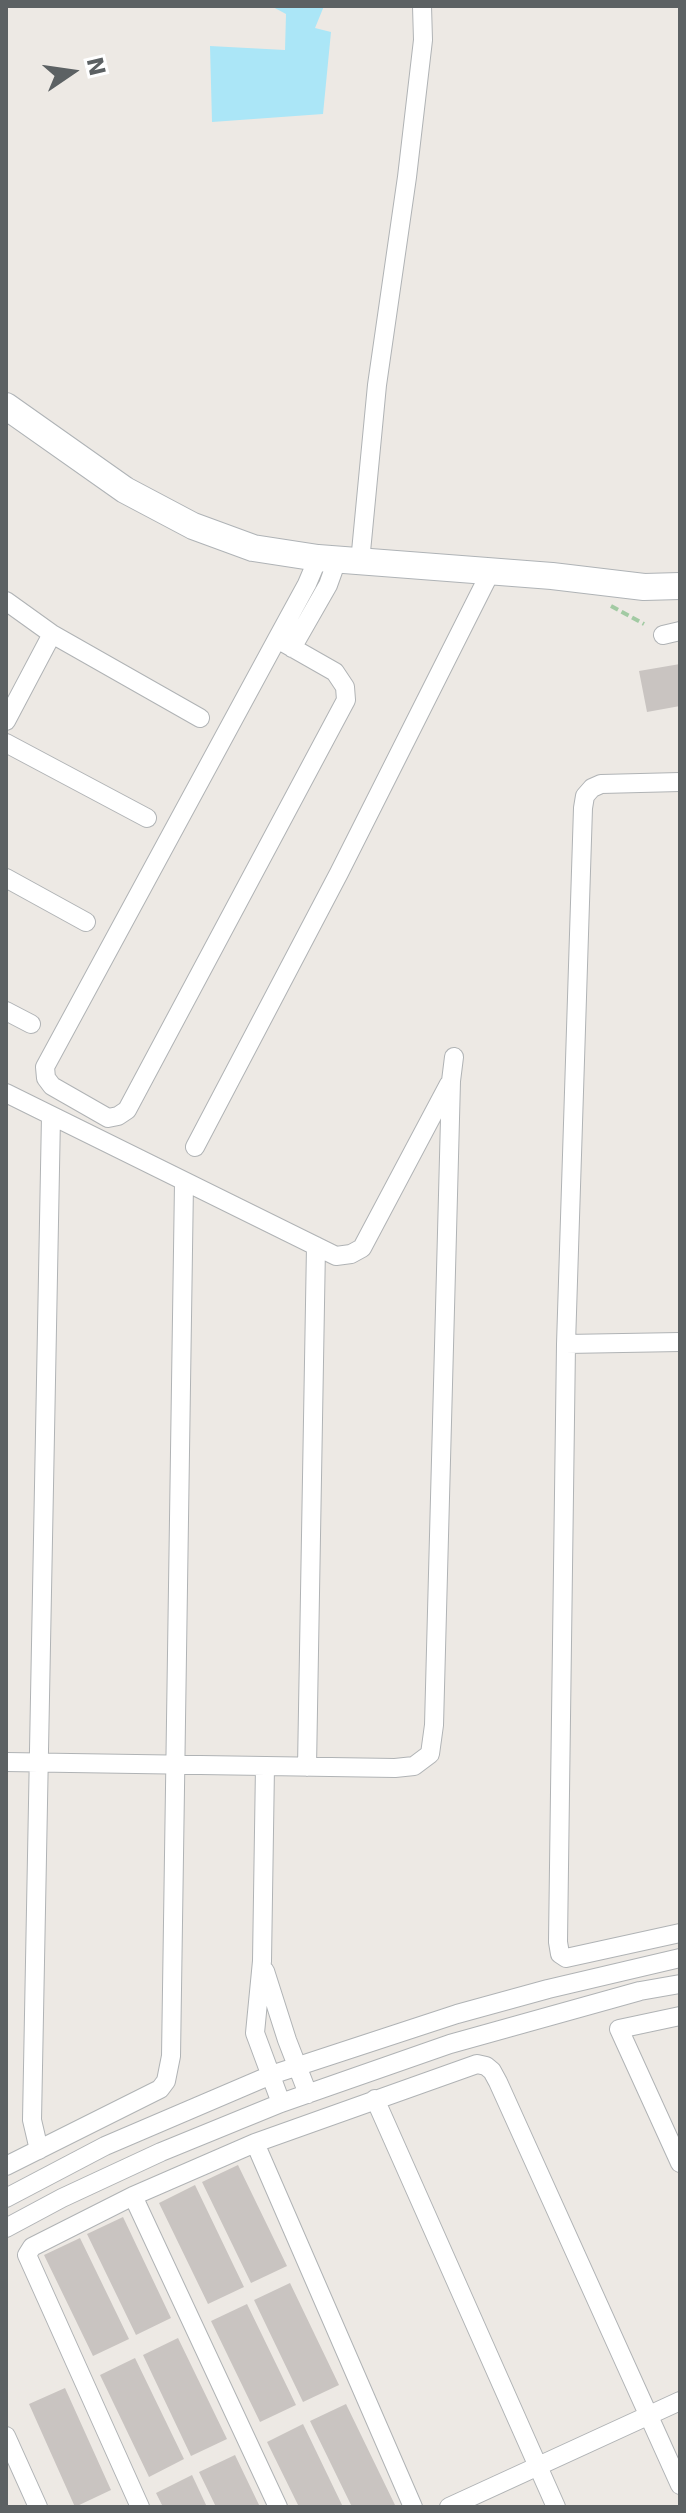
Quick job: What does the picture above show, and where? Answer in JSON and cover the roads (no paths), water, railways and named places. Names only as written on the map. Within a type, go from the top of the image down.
[{"type":"street","points":[[284,644],[335,672],[345,687],[346,700],[127,1110],[108,1118],[52,1086],[46,1078],[45,1067],[284,644],[307,584],[338,560],[377,385],[407,177],[423,40],[422,6]]},
{"type":"street","points":[[6,406],[125,490],[193,526],[253,548],[338,560],[491,571],[644,587],[680,586]]},
{"type":"street","points":[[195,1147],[339,873],[491,571]]},
{"type":"street","points":[[6,601],[52,634],[200,718]]},
{"type":"street","points":[[6,721],[52,634]]},
{"type":"street","points":[[6,743],[147,818]]},
{"type":"street","points":[[680,782],[601,784],[585,796],[566,1344],[560,1954],[566,1958],[680,1933]]},
{"type":"street","points":[[6,878],[86,922]]},
{"type":"street","points":[[6,1011],[31,1024]]},
{"type":"street","points":[[6,1762],[414,1766],[430,1754],[434,1725],[454,1057]]},
{"type":"street","points":[[6,1093],[336,1256],[351,1254],[362,1248],[451,1081]]},
{"type":"street","points":[[39,2150],[32,2120],[51,1116]]},
{"type":"street","points":[[6,2166],[160,2089],[166,2081],[171,2056],[184,1183]]},
{"type":"street","points":[[307,1767],[316,1246]]},
{"type":"street","points":[[566,1344],[680,1342]]},
{"type":"street","points":[[265,1766],[262,1961],[255,2033],[281,2103]]},
{"type":"street","points":[[6,2198],[105,2146],[271,2075],[457,2014],[680,1958]]},
{"type":"street","points":[[262,1961],[308,2094]]},
{"type":"street","points":[[6,2228],[161,2152],[281,2103],[450,2044],[640,1991],[680,1984]]},
{"type":"street","points":[[548,1989],[556,2014]]},
{"type":"street","points":[[680,2016],[619,2029],[680,2163]]},
{"type":"street","points":[[140,2507],[27,2255],[32,2247],[133,2196],[255,2143],[477,2064],[492,2071],[680,2485]]},
{"type":"street","points":[[375,2099],[556,2507]]},
{"type":"street","points":[[255,2143],[413,2507]]},
{"type":"street","points":[[133,2196],[278,2507]]},
{"type":"street","points":[[449,2507],[680,2401]]},
{"type":"street","points":[[6,2436],[38,2507]]},
{"type":"water","points":[[271,6],[324,6],[315,28],[331,32],[323,114],[212,122],[210,46],[285,50],[286,14]]}]
